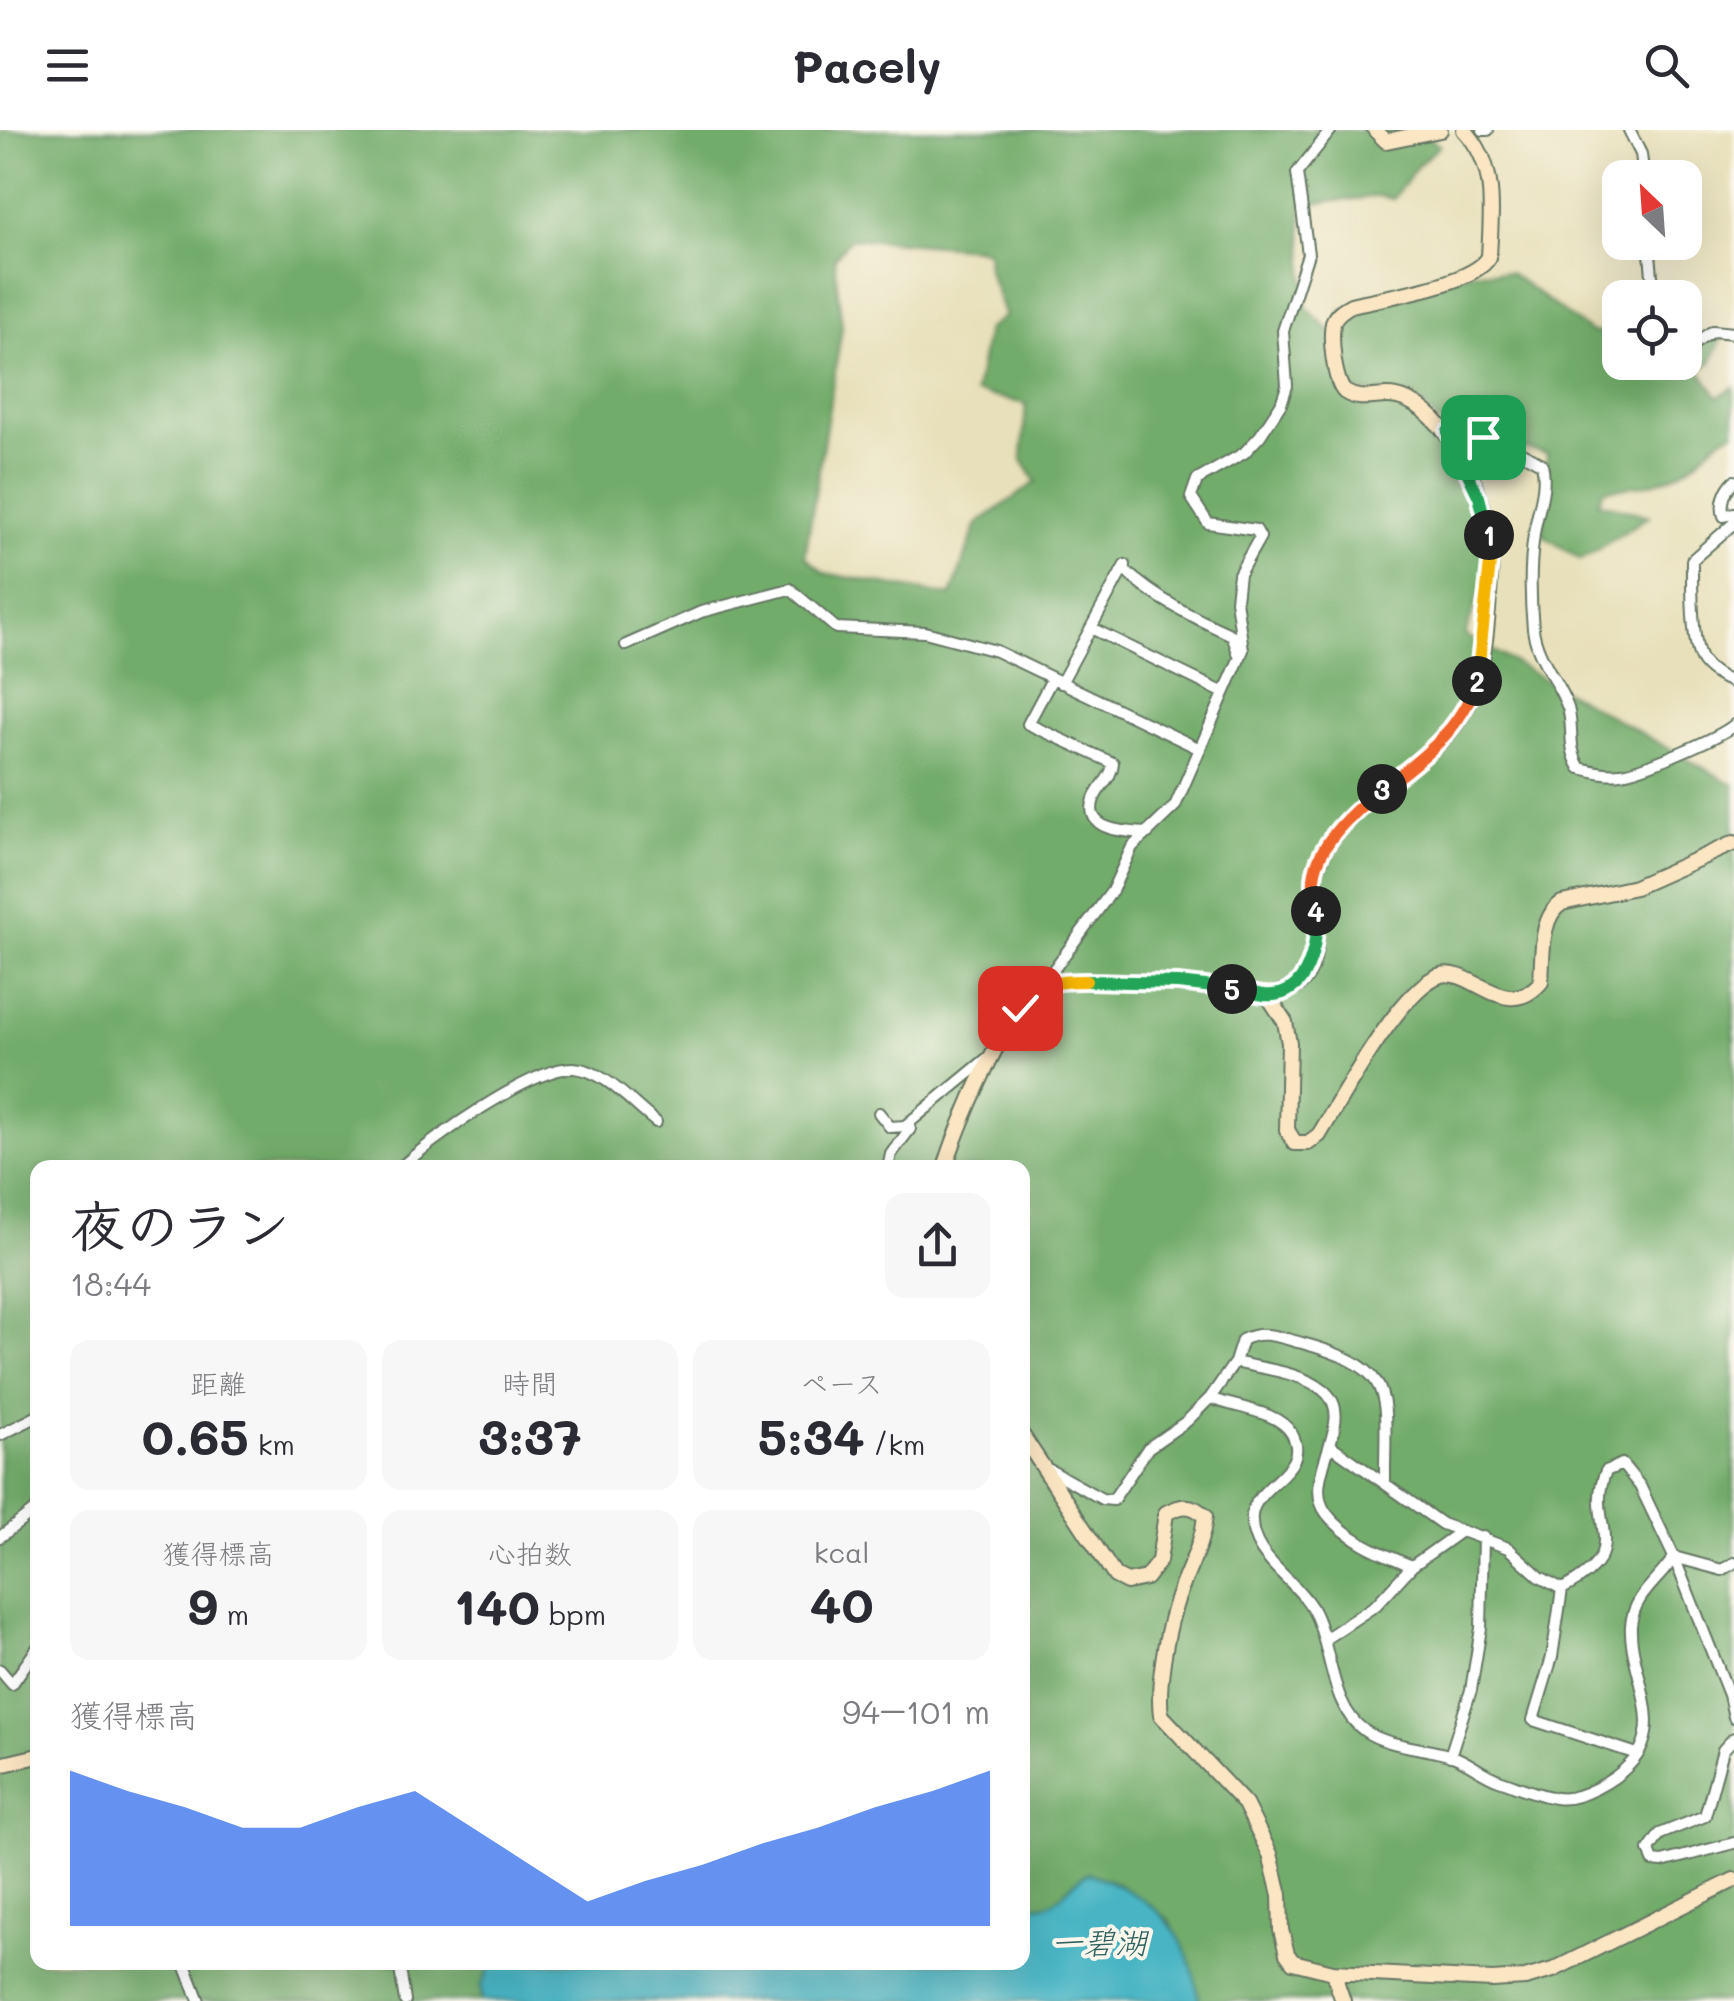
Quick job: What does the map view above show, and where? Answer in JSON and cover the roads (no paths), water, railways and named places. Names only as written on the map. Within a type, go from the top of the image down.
[{"type":"street","points":[[1054,981],[1054,969],[1112,891],[1132,847],[1175,806],[1240,658],[1243,635],[1236,600],[1239,574],[1260,536],[1256,530],[1208,523],[1192,497],[1198,480],[1244,453],[1281,404],[1287,386],[1282,331],[1308,254],[1297,173],[1332,130]]},
{"type":"street","points":[[1375,130],[1386,142],[1440,130]]},
{"type":"street","points":[[947,1160],[955,1133],[996,1050],[1020,1008],[1038,988],[1054,981],[1178,983],[1268,996],[1296,986],[1306,974],[1318,934],[1314,877],[1326,847],[1361,806],[1426,756],[1451,730],[1468,704],[1476,683],[1491,554],[1488,524],[1448,432],[1422,406],[1394,396],[1359,398],[1343,391],[1336,379],[1333,322],[1351,305],[1434,285],[1476,272],[1484,265],[1490,256],[1492,191],[1489,172],[1464,130]]},
{"type":"street","points":[[1629,130],[1642,160]]},
{"type":"street","points":[[1702,338],[1713,331],[1734,333]]},
{"type":"street","points":[[1448,432],[1483,437],[1542,464],[1542,498],[1534,536],[1534,631],[1544,663],[1568,709],[1573,754],[1580,768],[1625,773],[1734,725]]},
{"type":"street","points":[[1734,482],[1727,488],[1722,511],[1724,516],[1734,513]]},
{"type":"street","points":[[1734,523],[1692,560],[1691,599],[1700,659],[1720,678],[1734,683]]},
{"type":"street","points":[[1149,833],[1114,831],[1100,825],[1093,812],[1092,802],[1114,770],[1114,763],[1028,724],[1091,628],[1124,566],[1149,592],[1232,635],[1240,658]]},
{"type":"street","points":[[626,645],[702,612],[790,589],[836,628],[924,632],[996,651],[1200,748]]},
{"type":"street","points":[[1091,628],[1224,693]]},
{"type":"street","points":[[1268,996],[1285,1022],[1288,1043],[1287,1130],[1295,1142],[1308,1143],[1319,1135],[1390,1022],[1435,977],[1456,976],[1503,996],[1526,994],[1540,982],[1548,918],[1553,908],[1635,887],[1734,844]]},
{"type":"street","points":[[879,1113],[890,1127],[905,1126],[996,1050]]},
{"type":"street","points":[[408,1160],[424,1145],[514,1090],[551,1073],[573,1068],[604,1080],[656,1122]]},
{"type":"street","points":[[890,1160],[910,1129],[905,1126]]},
{"type":"street","points":[[1048,1469],[1102,1499],[1113,1500],[1148,1448],[1187,1421],[1210,1398],[1235,1362],[1242,1340],[1262,1333],[1322,1348],[1369,1370],[1385,1398],[1385,1483]]},
{"type":"street","points":[[1235,1362],[1312,1382],[1328,1392],[1335,1411],[1330,1445],[1322,1462],[1320,1502],[1327,1514],[1379,1553],[1412,1566]]},
{"type":"street","points":[[1210,1398],[1276,1418],[1293,1435],[1294,1463],[1256,1503],[1252,1517],[1254,1535],[1262,1552],[1310,1605],[1325,1639],[1333,1678],[1351,1718],[1365,1732],[1450,1756],[1485,1775],[1567,1798],[1600,1785],[1630,1764],[1646,1722],[1631,1628],[1636,1605],[1645,1589],[1674,1557]]},
{"type":"street","points":[[0,1435],[30,1420]]},
{"type":"street","points":[[1030,1445],[1101,1559],[1115,1576],[1128,1582],[1146,1578],[1158,1561],[1166,1513],[1182,1505],[1196,1508],[1205,1516],[1203,1536],[1174,1606],[1160,1715],[1245,1804],[1270,1854],[1287,1954],[1303,1966],[1334,1972],[1492,1980],[1525,1978],[1553,1970],[1734,1880]]},
{"type":"street","points":[[1330,1445],[1442,1524],[1508,1548],[1540,1577],[1562,1589]]},
{"type":"street","points":[[1562,1589],[1588,1576],[1601,1556],[1605,1538],[1601,1487],[1606,1471],[1614,1464],[1622,1464],[1640,1486],[1674,1557],[1734,1717]]},
{"type":"street","points":[[0,1536],[30,1514]]},
{"type":"street","points":[[1325,1639],[1376,1605],[1412,1566],[1461,1531]]},
{"type":"street","points":[[1450,1756],[1470,1690],[1481,1628],[1483,1536]]},
{"type":"street","points":[[1674,1557],[1722,1570],[1734,1564]]},
{"type":"street","points":[[1562,1589],[1552,1657],[1533,1720],[1637,1754]]},
{"type":"street","points":[[0,1670],[12,1684],[30,1658]]},
{"type":"street","points":[[1734,1738],[1723,1750],[1704,1816],[1660,1834],[1648,1850],[1653,1860],[1662,1862],[1734,1844]]},
{"type":"street","points":[[0,1765],[30,1758]]},
{"type":"street","points":[[187,1970],[198,2001]]},
{"type":"street","points":[[401,1970],[405,2001]]},
{"type":"street","points":[[1334,1972],[1343,2001]]},
{"type":"water","name":"一碧湖","points":[[1089,1873],[1133,1893],[1165,1919],[1187,1953],[1199,2001],[482,2001],[481,1986],[489,1970],[1030,1970],[1030,1905],[1053,1902]]}]
